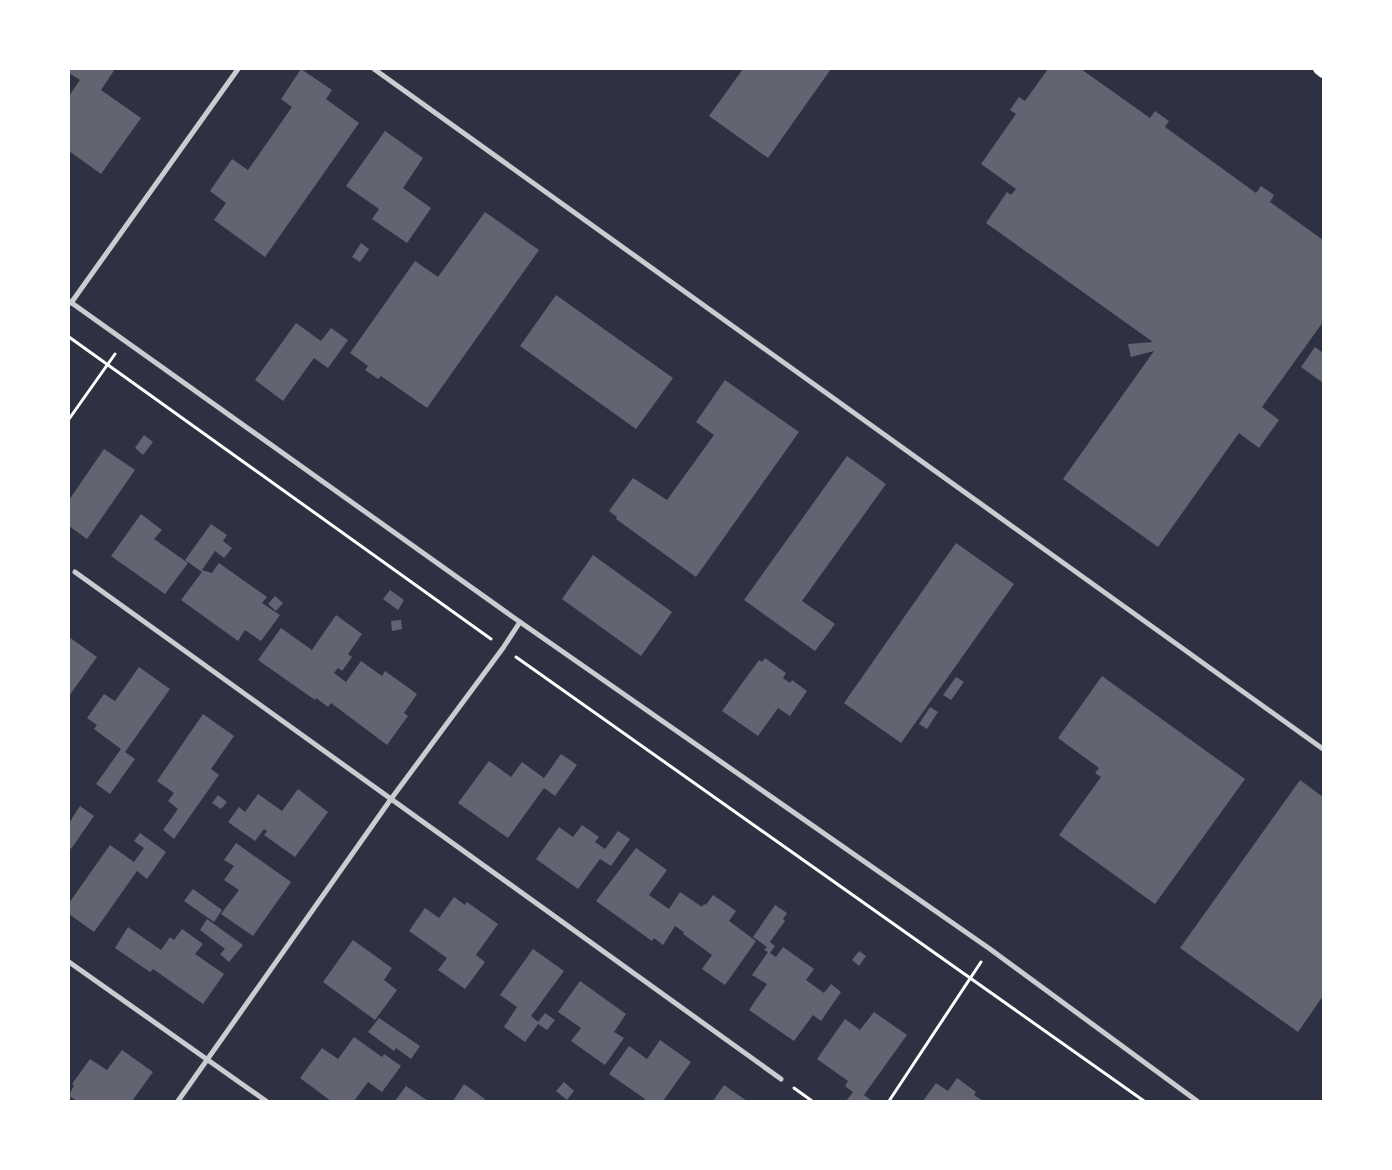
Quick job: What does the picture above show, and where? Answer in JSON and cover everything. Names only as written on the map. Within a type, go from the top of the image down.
[{"type":"main road","points":[[1318,69],[1323,73]]},
{"type":"street","points":[[238,69],[70,302],[520,622],[990,949],[1197,1101]]},
{"type":"street","points":[[374,69],[1323,749]]},
{"type":"street","points":[[75,572],[781,1079]]},
{"type":"street","points":[[178,1101],[391,799],[503,648],[520,622]]},
{"type":"street","points":[[69,962],[266,1101]]},
{"type":"path","points":[[69,337],[503,648],[1144,1101]]},
{"type":"path","points":[[69,419],[124,341]]},
{"type":"path","points":[[889,1101],[990,949]]},
{"type":"path","points":[[781,1079],[812,1101]]},
{"type":"building","points":[[69,69],[115,69],[101,90],[141,118],[101,174],[69,151],[69,96],[80,80],[69,73]]},
{"type":"building","points":[[301,69],[332,90],[326,99],[359,123],[265,257],[214,220],[226,203],[210,191],[232,159],[248,170],[292,107],[281,99]]},
{"type":"building","points":[[743,69],[831,69],[768,158],[709,116]]},
{"type":"building","points":[[1048,69],[1081,69],[1150,118],[1155,111],[1169,121],[1165,127],[1256,193],[1261,186],[1274,195],[1270,202],[1323,240],[1323,322],[1262,407],[1279,420],[1259,448],[1239,433],[1158,547],[1063,479],[1154,351],[1131,357],[1128,344],[1153,342],[986,223],[1007,192],[1011,195],[1016,189],[981,164],[1016,114],[1010,110],[1019,97],[1025,101]]},
{"type":"building","points":[[385,131],[423,158],[403,188],[431,208],[407,243],[372,219],[379,209],[346,186]]},
{"type":"building","points":[[485,212],[539,250],[427,408],[381,376],[378,379],[365,370],[368,366],[350,353],[415,261],[438,277]]},
{"type":"building","points":[[361,243],[369,249],[360,262],[352,257]]},
{"type":"building","points":[[556,295],[673,378],[636,429],[520,346]]},
{"type":"building","points":[[296,323],[321,341],[331,328],[348,340],[328,368],[314,358],[283,401],[255,380]]},
{"type":"building","points":[[1315,347],[1323,353],[1323,383],[1301,367]]},
{"type":"building","points":[[725,380],[799,432],[696,577],[616,519],[617,517],[609,511],[633,478],[667,500],[714,435],[696,422]]},
{"type":"building","points":[[144,435],[153,442],[143,455],[135,448]]},
{"type":"building","points":[[104,449],[135,470],[87,539],[69,526],[69,500]]},
{"type":"building","points":[[847,456],[886,484],[802,601],[835,624],[815,651],[744,600]]},
{"type":"building","points":[[141,514],[162,530],[154,539],[188,563],[165,594],[111,556]]},
{"type":"building","points":[[211,524],[227,535],[223,541],[232,548],[224,558],[215,551],[202,570],[212,573],[219,563],[267,597],[262,603],[280,615],[261,641],[245,630],[238,641],[181,600],[202,572],[185,560]]},
{"type":"building","points":[[956,543],[1014,584],[901,743],[844,703]]},
{"type":"building","points":[[593,555],[672,612],[641,656],[562,599]]},
{"type":"building","points":[[390,590],[404,600],[398,610],[383,599]]},
{"type":"building","points":[[275,596],[283,603],[276,611],[268,604]]},
{"type":"building","points":[[336,615],[362,634],[348,654],[352,657],[342,671],[338,668],[334,673],[346,682],[361,661],[382,676],[385,671],[417,694],[404,713],[408,716],[387,745],[331,703],[328,707],[316,698],[315,700],[258,660],[281,628],[312,650]]},
{"type":"building","points":[[401,620],[402,629],[392,631],[391,621]]},
{"type":"building","points":[[69,637],[97,657],[69,696]]},
{"type":"building","points":[[765,658],[786,673],[783,678],[790,683],[792,680],[807,691],[790,716],[778,708],[758,736],[722,711],[759,660],[762,662]]},
{"type":"building","points":[[139,667],[170,689],[125,752],[135,759],[110,794],[96,784],[121,749],[94,729],[97,725],[87,718],[104,694],[115,701]]},
{"type":"building","points":[[1102,676],[1245,779],[1155,904],[1059,835],[1101,777],[1095,773],[1099,768],[1058,738]]},
{"type":"building","points":[[956,677],[964,682],[951,700],[943,695]]},
{"type":"building","points":[[930,707],[938,712],[927,729],[919,724]]},
{"type":"building","points":[[203,714],[234,736],[211,769],[219,775],[174,839],[163,830],[178,809],[168,801],[174,793],[157,781]]},
{"type":"building","points":[[561,754],[577,765],[555,796],[544,788],[508,838],[458,803],[489,761],[511,777],[522,762],[544,778]]},
{"type":"building","points":[[1300,780],[1323,797],[1323,996],[1298,1032],[1180,948]]},
{"type":"building","points":[[298,789],[328,812],[295,857],[264,835],[267,831],[264,829],[255,841],[228,822],[239,807],[245,812],[258,794],[282,811]]},
{"type":"building","points":[[218,795],[227,802],[221,809],[212,803]]},
{"type":"building","points":[[80,806],[94,816],[71,849],[69,847],[69,823]]},
{"type":"building","points":[[582,825],[599,837],[595,842],[605,849],[618,831],[630,839],[611,866],[600,859],[578,889],[536,859],[559,827],[573,837]]},
{"type":"building","points":[[140,833],[166,852],[147,879],[137,871],[94,932],[69,914],[69,903],[110,845],[134,862],[144,848],[134,841]]},
{"type":"building","points":[[236,843],[291,882],[253,936],[221,914],[239,890],[224,880],[234,866],[224,860]]},
{"type":"building","points":[[636,848],[667,870],[649,895],[669,909],[680,892],[702,907],[704,904],[706,905],[713,895],[736,911],[729,921],[756,941],[725,985],[702,969],[712,955],[675,926],[663,945],[654,938],[652,941],[596,901]]},
{"type":"building","points":[[193,889],[222,910],[214,922],[184,901]]},
{"type":"building","points":[[454,897],[465,905],[467,902],[498,924],[476,955],[485,962],[465,989],[438,970],[447,958],[409,931],[425,908],[439,918]]},
{"type":"building","points":[[775,905],[787,913],[783,919],[785,921],[770,942],[775,946],[770,953],[776,957],[783,947],[814,969],[806,980],[824,993],[831,984],[841,992],[821,1021],[813,1015],[794,1041],[749,1010],[767,984],[752,975],[768,952],[764,950],[767,947],[753,937]]},
{"type":"building","points":[[207,919],[243,945],[229,962],[220,954],[225,949],[200,930]]},
{"type":"building","points":[[128,927],[161,950],[170,937],[174,940],[182,929],[203,944],[195,954],[224,974],[203,1004],[153,969],[150,972],[115,948]]},
{"type":"building","points":[[353,940],[392,968],[384,980],[397,990],[375,1020],[323,982]]},
{"type":"building","points":[[533,949],[564,971],[531,1016],[538,1022],[545,1013],[555,1020],[547,1030],[538,1024],[525,1042],[504,1027],[517,1007],[500,995]]},
{"type":"building","points":[[859,951],[866,956],[859,966],[852,960]]},
{"type":"building","points":[[580,981],[626,1014],[614,1032],[624,1038],[605,1065],[571,1041],[581,1028],[558,1012]]},
{"type":"building","points":[[874,1012],[907,1035],[864,1095],[871,1100],[846,1101],[853,1092],[845,1086],[848,1081],[817,1059],[845,1019],[860,1030]]},
{"type":"building","points":[[379,1018],[420,1046],[411,1059],[396,1048],[394,1051],[368,1032]]},
{"type":"building","points":[[354,1037],[382,1057],[384,1054],[401,1066],[382,1092],[368,1082],[354,1101],[331,1101],[300,1078],[322,1048],[338,1059]]},
{"type":"building","points":[[660,1040],[691,1062],[663,1101],[643,1101],[645,1099],[609,1074],[629,1046],[647,1059]]},
{"type":"building","points":[[122,1050],[153,1072],[132,1101],[77,1101],[69,1096],[74,1085],[72,1084],[90,1059],[107,1070]]},
{"type":"building","points":[[957,1078],[976,1092],[974,1095],[983,1101],[923,1101],[936,1083],[948,1091]]},
{"type":"building","points":[[564,1082],[574,1091],[567,1100],[556,1091]]},
{"type":"building","points":[[464,1084],[485,1099],[483,1101],[453,1101]]},
{"type":"building","points":[[724,1085],[747,1101],[713,1101]]},
{"type":"building","points":[[406,1086],[428,1101],[395,1101]]}]
